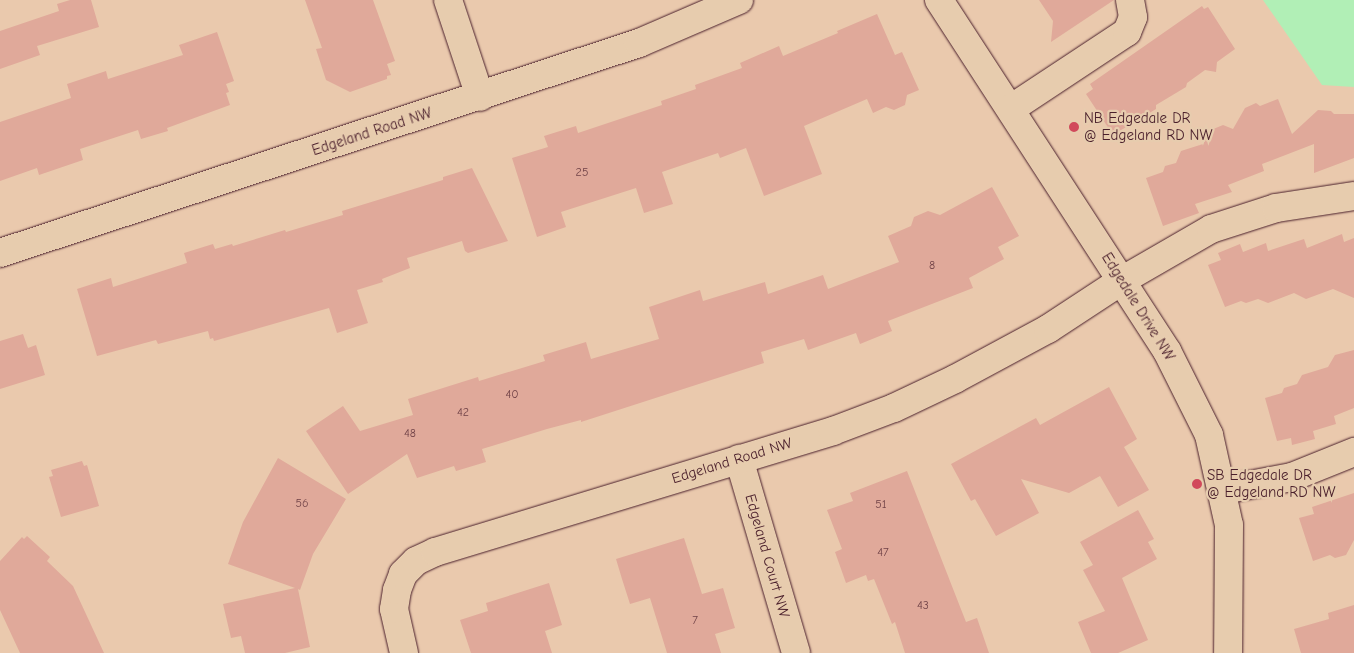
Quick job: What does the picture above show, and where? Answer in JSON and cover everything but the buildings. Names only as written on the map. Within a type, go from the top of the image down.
[{"type":"street","points":[[448,0],[480,97]]},
{"type":"street","name":"Edgeland Road NW","points":[[0,253],[480,97],[639,43],[739,0]]},
{"type":"street","name":"Edgedale Drive NW","points":[[939,0],[1012,108],[1167,351],[1209,435],[1230,525],[1228,653]]},
{"type":"street","points":[[1012,108],[1127,32],[1133,17],[1130,0]]},
{"type":"street","name":"Edgeland Road NW","points":[[404,653],[394,609],[396,590],[403,574],[416,561],[435,552],[833,431],[894,408],[955,379],[1048,329],[1121,281],[1211,230],[1276,208],[1354,196]]},
{"type":"street","points":[[1223,490],[1292,478],[1354,452]]},
{"type":"street","name":"Edgeland Court NW","points":[[739,459],[796,653]]},
{"type":"green space","points":[[1263,0],[1354,0],[1354,87],[1322,85]]},
{"type":"place","name":"NB Edgedale DR @ Edgeland RD NW","points":[[1074,127]]},
{"type":"place","name":"SB Edgedale DR @ Edgeland RD NW","points":[[1197,484]]}]
